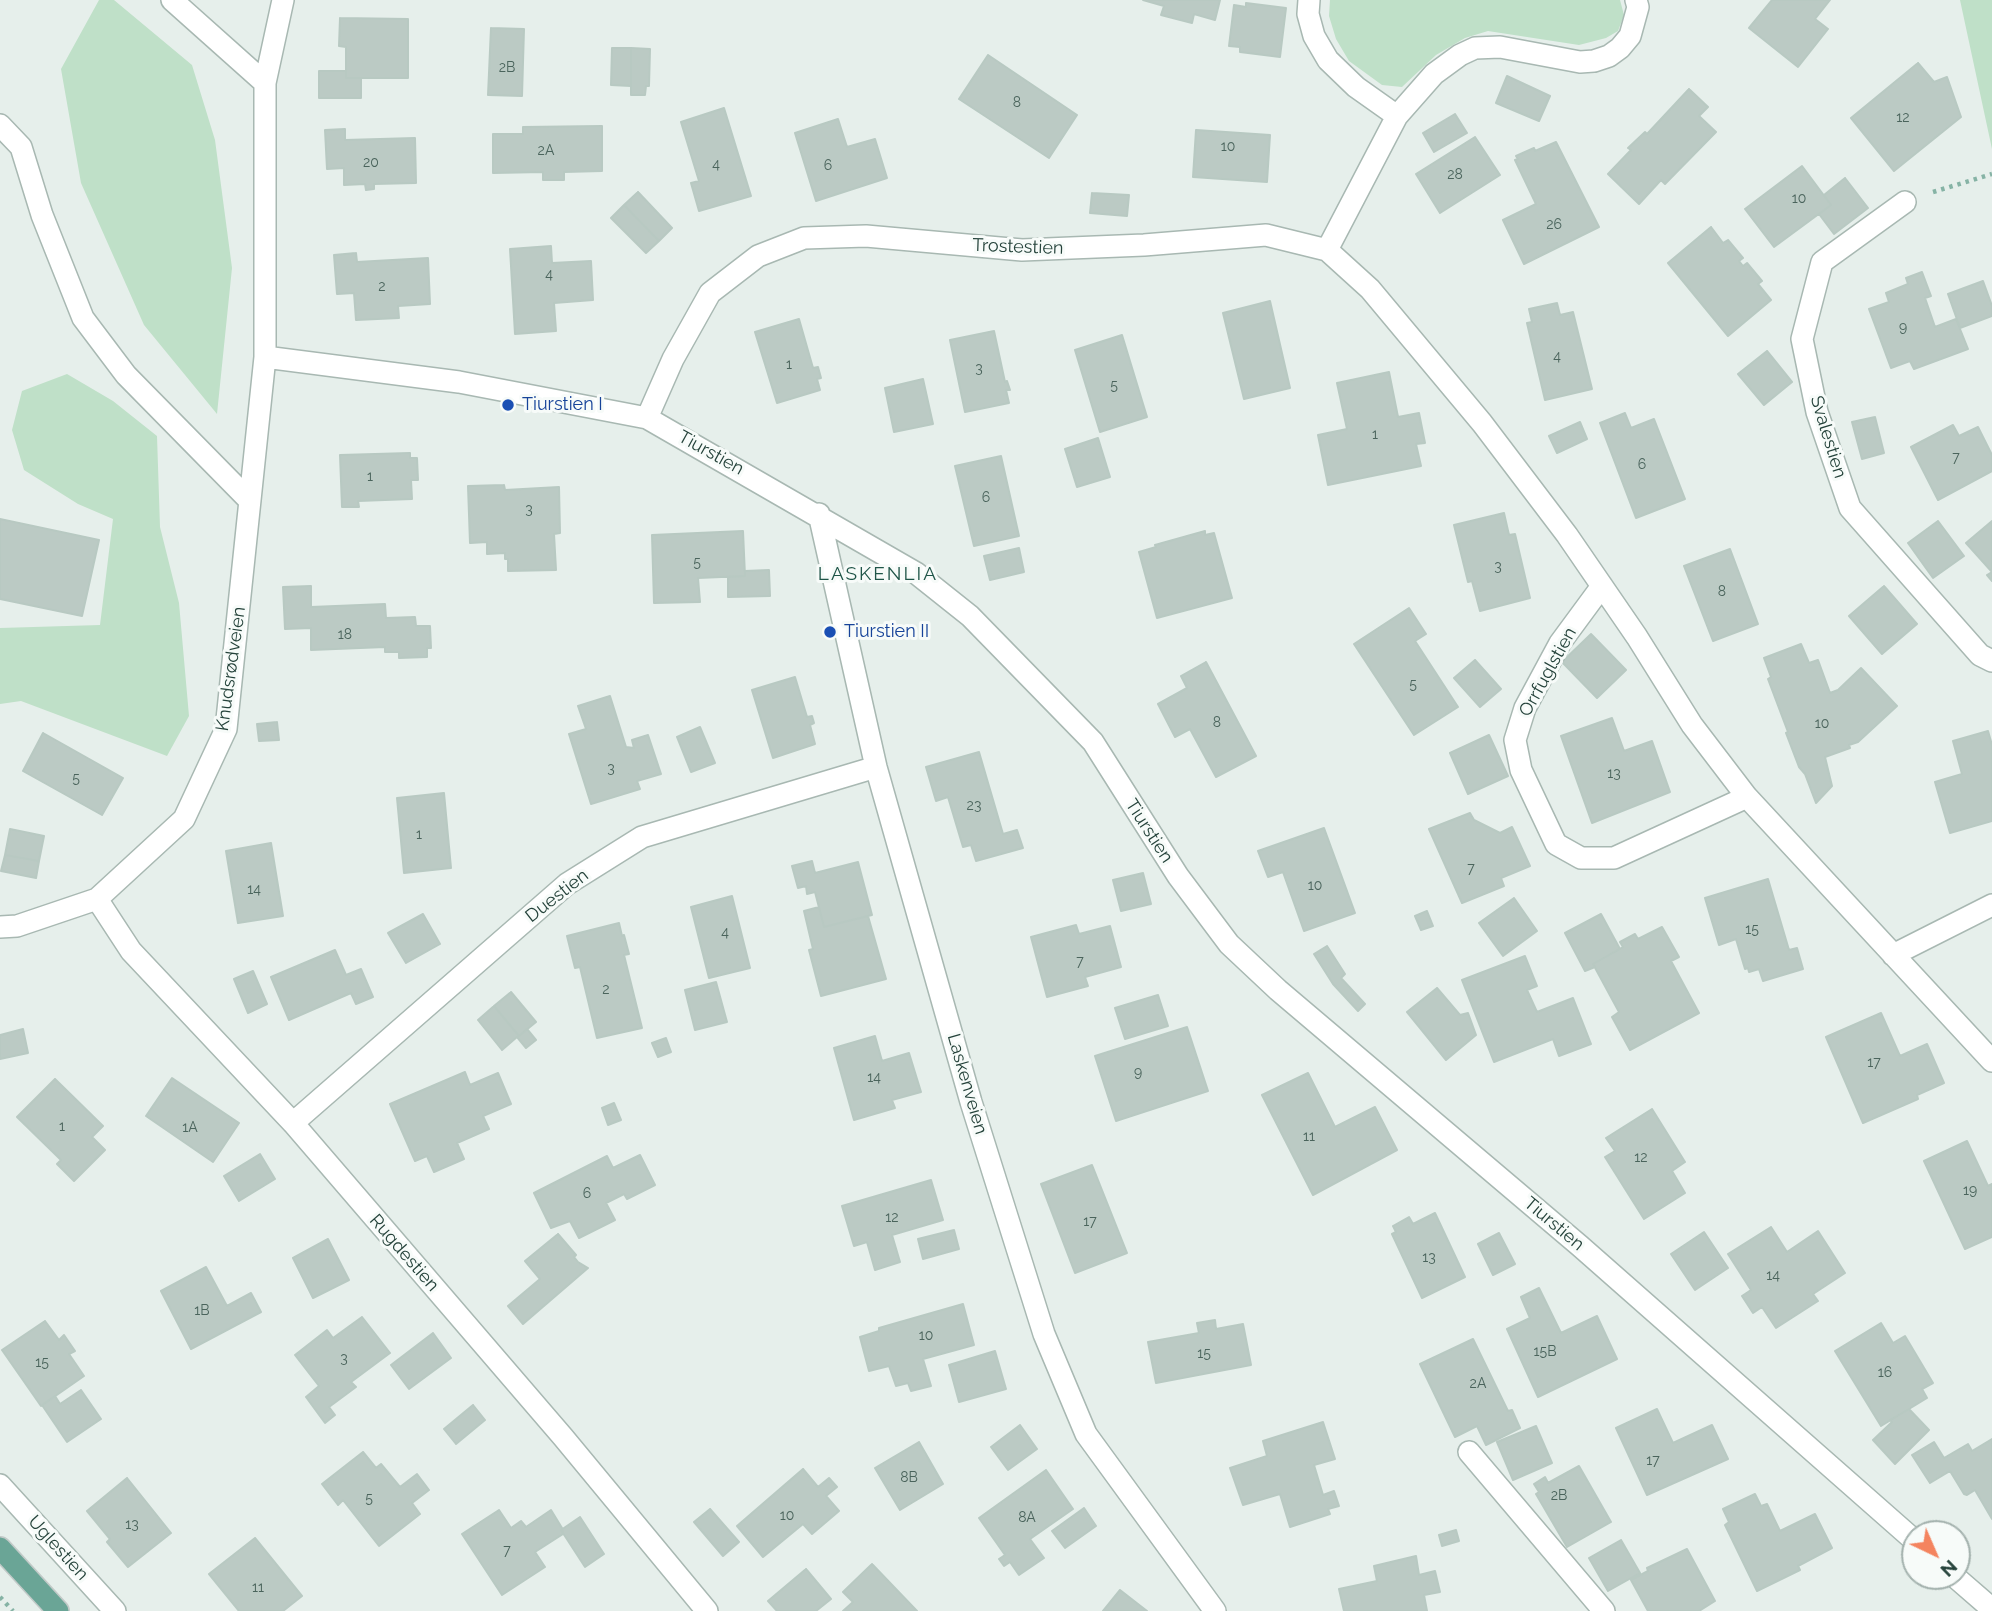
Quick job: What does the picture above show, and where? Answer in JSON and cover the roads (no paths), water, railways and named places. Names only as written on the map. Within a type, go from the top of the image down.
[{"type":"main road","points":[[0,1548],[58,1611]]},
{"type":"street","points":[[172,0],[265,83]]},
{"type":"street","name":"Knudsrødveien","points":[[0,927],[17,926],[97,899],[184,820],[226,729],[265,357],[265,83],[283,0]]},
{"type":"street","points":[[1310,0],[1308,14],[1314,36],[1328,60],[1356,87],[1397,116]]},
{"type":"street","points":[[1636,0],[1638,6],[1630,36],[1609,56],[1580,62],[1500,47],[1475,48],[1460,55],[1434,74],[1397,116],[1327,250],[1370,289],[1482,423],[1567,535],[1692,725],[1747,797],[1992,1061]]},
{"type":"street","points":[[0,125],[21,147],[43,215],[83,318],[126,375],[250,501]]},
{"type":"street","name":"Svalestien","points":[[1905,202],[1822,262],[1802,339],[1818,412],[1850,508],[1980,655],[1992,661]]},
{"type":"street","name":"Trostestien","points":[[648,418],[673,359],[710,293],[758,256],[804,238],[866,236],[1022,250],[1144,245],[1266,235],[1327,250]]},
{"type":"street","name":"Tiurstien","points":[[265,357],[459,382],[648,418],[916,573],[959,608],[1093,742],[1178,876],[1228,944],[1580,1246],[1901,1529]]},
{"type":"street","name":"Laskenveien","points":[[818,514],[876,767],[971,1102],[1044,1334],[1086,1434],[1215,1611]]},
{"type":"street","name":"Orrfuglstien","points":[[1602,586],[1560,643],[1525,708],[1516,740],[1521,770],[1556,844],[1581,858],[1614,858],[1747,797]]},
{"type":"street","name":"Duestien","points":[[293,1123],[567,884],[642,837],[876,767]]},
{"type":"street","name":"Rugdestien","points":[[97,899],[131,951],[293,1123],[563,1437],[707,1611]]},
{"type":"street","points":[[1893,955],[1992,905]]},
{"type":"street","points":[[1469,1452],[1604,1611]]},
{"type":"street","name":"Uglestien","points":[[0,1485],[115,1611]]},
{"type":"street","points":[[1970,1590],[1992,1609]]},
{"type":"place","name":"Tiurstien I","points":[[508,405]]},
{"type":"place","name":"Tiurstien II","points":[[830,632]]},
{"type":"district","name":"LASKENLIA","points":[[878,574]]}]
